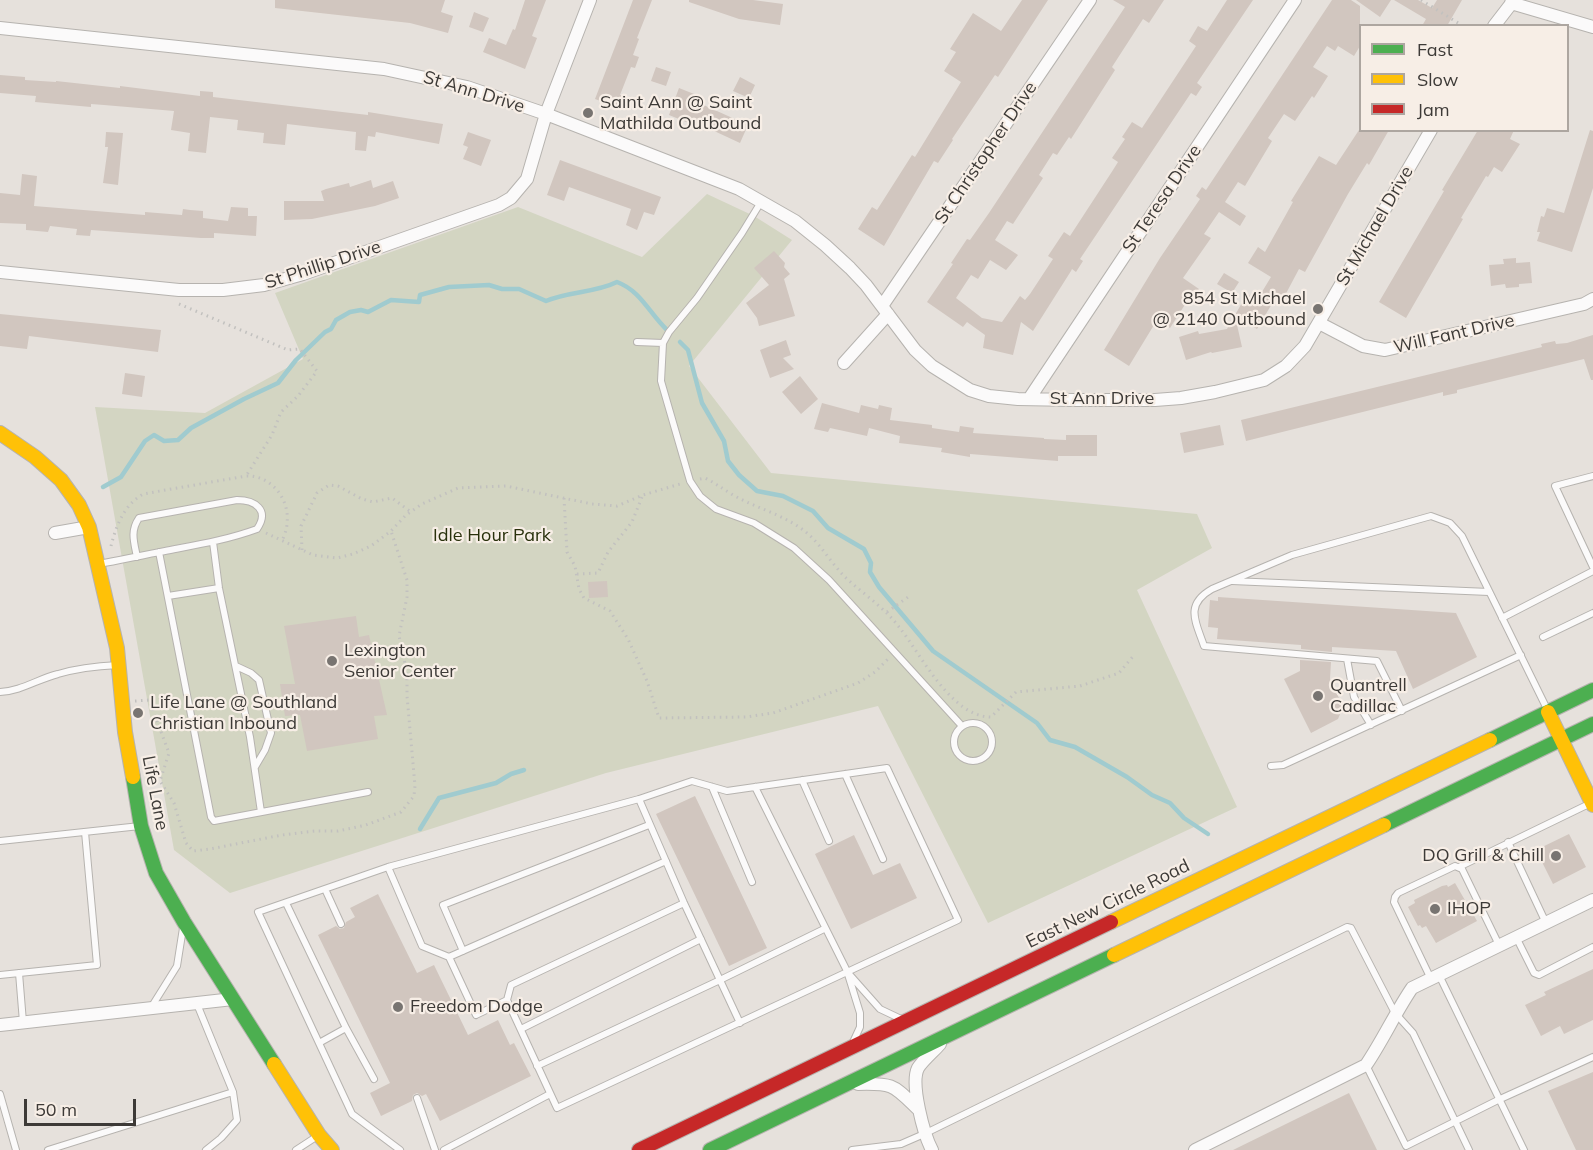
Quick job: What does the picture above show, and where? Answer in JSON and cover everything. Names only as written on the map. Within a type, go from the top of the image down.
[{"type":"main road","name":"Life Lane","points":[[0,433],[35,457],[61,480],[79,505],[89,527],[119,665],[125,732],[141,826],[156,873],[184,922],[319,1135],[332,1150]]},
{"type":"main road","name":"East New Circle Road","points":[[639,1150],[1593,690]]},
{"type":"main road","points":[[1548,712],[1592,804]]},
{"type":"main road","points":[[710,1150],[1593,724]]},
{"type":"street","name":"St Phillip Drive","points":[[0,272],[169,289],[223,290],[264,285],[499,205],[511,198],[527,179],[546,114],[590,0]]},
{"type":"street","name":"St Christopher Drive","points":[[885,310],[1089,0]]},
{"type":"street","name":"St Teresa Drive","points":[[1029,399],[1295,0]]},
{"type":"street","points":[[1496,24],[1512,2],[1593,27]]},
{"type":"street","name":"St Ann Drive","points":[[0,28],[395,70],[467,87],[546,114],[738,189],[795,221],[825,244],[866,285],[915,350],[932,366],[970,390],[989,396],[1029,399],[1155,400],[1215,392],[1264,380],[1286,366],[1298,355],[1319,323]]},
{"type":"street","name":"St Michael Drive","points":[[1319,323],[1430,132]]},
{"type":"street","name":"Will Fant Drive","points":[[1319,323],[1362,345],[1385,350],[1584,304],[1593,299]]},
{"type":"street","points":[[844,363],[885,310]]},
{"type":"street","points":[[55,533],[89,527]]},
{"type":"street","points":[[1195,1150],[1366,1065],[1395,1012],[1412,988],[1593,900]]},
{"type":"street","points":[[0,1025],[233,999]]},
{"type":"street","points":[[932,1150],[924,1134],[915,1083],[918,1068],[951,1032]]},
{"type":"street","points":[[848,1084],[880,1083],[895,1086],[919,1110]]},
{"type":"lane","points":[[761,201],[742,233],[663,343],[661,381],[692,487],[716,509],[754,523],[775,534],[794,548],[828,580],[962,726]]},
{"type":"lane","points":[[637,342],[663,343]]},
{"type":"lane","points":[[1502,618],[1593,569],[1556,486],[1593,476]]},
{"type":"lane","points":[[98,565],[213,542],[257,529],[262,516],[260,508],[249,500],[237,500],[139,518],[132,534],[137,557]]},
{"type":"lane","points":[[1402,711],[1377,661],[1204,646],[1193,614],[1195,603],[1203,594],[1228,581],[1292,555],[1431,516],[1450,523],[1462,536],[1548,712]]},
{"type":"lane","points":[[213,542],[219,588],[236,666],[261,812]]},
{"type":"lane","points":[[159,552],[211,817],[214,821],[368,792]]},
{"type":"lane","points":[[1228,581],[1489,592]]},
{"type":"lane","points":[[168,596],[219,588]]},
{"type":"lane","points":[[1543,636],[1593,613]]},
{"type":"lane","points":[[1271,766],[1283,765],[1521,655]]},
{"type":"lane","points":[[1347,659],[1354,697],[1371,725]]},
{"type":"lane","points":[[0,692],[14,691],[57,674],[97,666],[119,665]]},
{"type":"lane","points":[[236,666],[251,673],[259,680],[271,733],[265,750],[254,767]]},
{"type":"lane","points":[[975,723],[987,728],[992,740],[989,753],[985,757],[980,760],[968,760],[958,753],[954,741],[955,735],[962,726],[975,723]]},
{"type":"lane","points":[[400,1150],[352,1114],[258,912],[388,867],[639,799],[692,781],[727,791],[887,768],[958,920],[557,1108],[507,1000],[511,985],[684,903]]},
{"type":"lane","points":[[844,774],[883,859]]},
{"type":"lane","points":[[802,780],[829,841]]},
{"type":"lane","points":[[712,787],[752,882]]},
{"type":"lane","points":[[755,787],[847,971],[860,1013],[860,1027],[850,1048]]},
{"type":"lane","points":[[639,799],[740,1023]]},
{"type":"lane","points":[[1524,1150],[1394,902],[1398,893],[1455,866],[1459,867],[1592,804]]},
{"type":"lane","points":[[463,951],[443,905],[649,825]]},
{"type":"lane","points":[[0,841],[141,826]]},
{"type":"lane","points":[[0,975],[97,965],[85,832]]},
{"type":"lane","points":[[1508,842],[1546,923]]},
{"type":"lane","points":[[449,957],[666,861]]},
{"type":"lane","points":[[388,867],[422,946],[449,957],[476,1015],[507,1000]]},
{"type":"lane","points":[[1459,867],[1499,945]]},
{"type":"lane","points":[[325,889],[340,924]]},
{"type":"lane","points":[[286,903],[346,1028],[374,1079]]},
{"type":"lane","points":[[150,1009],[177,966],[184,922]]},
{"type":"lane","points":[[852,1150],[901,1144],[924,1134],[1347,927],[1351,928],[1395,1012],[1413,1033],[1469,1150]]},
{"type":"lane","points":[[537,1066],[824,928]]},
{"type":"lane","points":[[1516,937],[1534,974],[1539,975],[1593,947]]},
{"type":"lane","points":[[521,1029],[701,939]]},
{"type":"lane","points":[[847,971],[880,1009],[907,1021]]},
{"type":"lane","points":[[19,973],[24,1022]]},
{"type":"lane","points":[[197,1004],[233,1092],[237,1120],[221,1138],[206,1150]]},
{"type":"lane","points":[[319,1043],[346,1028]]},
{"type":"lane","points":[[1366,1065],[1407,1148],[1455,1121],[1593,1057]]},
{"type":"lane","points":[[48,1150],[233,1092]]},
{"type":"lane","points":[[0,1094],[16,1150]]},
{"type":"lane","points":[[444,1150],[550,1094]]},
{"type":"lane","points":[[417,1098],[435,1150]]},
{"type":"lane","points":[[296,1150],[319,1135]]},
{"type":"path","points":[[1421,0],[1460,24]]},
{"type":"path","points":[[169,289],[169,299],[288,350],[300,349],[317,371],[298,396],[281,412],[273,435],[246,476]]},
{"type":"path","points":[[257,529],[313,555],[337,558],[371,546],[422,504],[458,488],[506,486],[592,504],[617,506],[643,495],[680,484]]},
{"type":"path","points":[[302,550],[301,526],[317,493],[329,485],[339,486],[362,499],[373,502],[392,498],[411,512]]},
{"type":"path","points":[[577,574],[598,573],[608,552],[632,522],[643,495]]},
{"type":"path","points":[[564,498],[567,552],[575,566],[579,589],[584,598],[610,611],[628,639],[647,681],[659,718],[746,717],[773,714],[858,682],[875,672],[889,658]]},
{"type":"path","points":[[123,703],[149,700],[169,753],[160,782],[174,803],[186,843],[193,851],[282,834],[338,831],[366,825],[401,812],[414,796],[415,786],[407,673],[399,636],[407,597],[407,580],[391,531]]},
{"type":"path","points":[[887,612],[911,595]]},
{"type":"path","points":[[1002,707],[1015,694],[1080,686],[1119,673],[1136,654]]},
{"type":"green space","name":"Idle Hour Park","points":[[707,194],[754,216],[792,240],[689,366],[771,473],[1197,514],[1212,548],[1137,590],[1237,807],[988,923],[878,706],[606,773],[230,893],[174,850],[95,407],[205,413],[303,359],[275,293],[518,207],[642,257]]},
{"type":"building","points":[[275,0],[445,0],[441,12],[453,16],[448,33],[410,23],[275,8]]},
{"type":"building","points":[[525,0],[546,0],[532,36],[537,38],[525,69],[483,52],[489,38],[506,45],[513,29],[515,30]]},
{"type":"building","points":[[633,0],[652,0],[633,55],[639,57],[635,68],[631,67],[620,95],[625,96],[620,108],[595,99]]},
{"type":"building","points":[[689,0],[753,0],[783,4],[780,25],[739,19],[689,2]]},
{"type":"building","points":[[1022,0],[1048,0],[998,77],[995,75],[938,163],[934,161],[884,246],[858,229],[872,207],[877,210],[912,155],[915,157],[961,82],[944,71],[956,52],[950,49],[973,13],[1001,31]]},
{"type":"building","points":[[1113,0],[1164,0],[1149,23],[1143,19],[1112,67],[1115,70],[1071,139],[1069,137],[1057,155],[1053,153],[1039,175],[1043,178],[1013,224],[1007,221],[995,240],[1018,255],[1006,270],[990,260],[978,279],[971,275],[956,298],[982,318],[1002,322],[1020,296],[1025,300],[1030,294],[1053,259],[1048,256],[1064,232],[1070,236],[1118,162],[1112,158],[1125,139],[1122,137],[1132,122],[1142,128],[1196,46],[1189,41],[1198,26],[1207,31],[1227,0],[1253,0],[1197,83],[1202,87],[1196,96],[1191,93],[1080,259],[1083,261],[1076,272],[1072,269],[1033,331],[1021,322],[1013,355],[983,348],[985,335],[967,322],[963,327],[927,302],[967,239],[970,240],[989,213],[1125,7]]},
{"type":"building","points":[[1332,0],[1351,0],[1360,6],[1359,48],[1354,56],[1338,46],[1335,51],[1327,46],[1313,67],[1328,76],[1314,98],[1312,96],[1295,121],[1284,114],[1268,138],[1272,141],[1245,186],[1238,182],[1225,202],[1246,216],[1240,226],[1219,212],[1204,234],[1211,238],[1183,278],[1199,289],[1188,305],[1186,303],[1170,328],[1157,320],[1129,366],[1104,350],[1160,258],[1200,199],[1196,196],[1202,187],[1206,190]]},
{"type":"building","points":[[1356,0],[1391,0],[1380,17]]},
{"type":"building","points":[[1394,0],[1418,0],[1432,8],[1437,0],[1462,0],[1448,24],[1423,24],[1426,19]]},
{"type":"building","points":[[474,12],[489,18],[483,32],[469,27]]},
{"type":"building","points":[[656,67],[671,72],[666,86],[651,81]]},
{"type":"building","points":[[0,75],[25,77],[25,80],[120,88],[120,86],[200,96],[200,91],[213,92],[213,97],[368,115],[368,112],[443,124],[439,144],[376,132],[375,137],[368,136],[366,151],[355,150],[356,132],[287,124],[285,145],[263,143],[264,133],[237,130],[238,120],[210,117],[206,153],[188,151],[190,133],[171,130],[174,111],[35,102],[36,96],[0,93]]},
{"type":"building","points":[[740,77],[755,85],[749,98],[733,91]]},
{"type":"building","points":[[679,88],[699,96],[697,102],[748,125],[740,143],[697,123],[696,126],[669,115]]},
{"type":"building","points":[[1359,130],[1359,132],[1388,132],[1369,165],[1367,163],[1348,194],[1305,272],[1299,269],[1282,301],[1276,297],[1257,329],[1235,316],[1242,347],[1211,352],[1186,360],[1179,337],[1198,331],[1199,334],[1227,329],[1247,294],[1257,300],[1271,277],[1248,263],[1258,247],[1265,252],[1293,202],[1291,201],[1319,156],[1336,165]]},
{"type":"building","points":[[1590,130],[1593,131],[1593,188],[1572,252],[1537,241],[1540,232],[1537,232],[1541,216],[1544,217],[1547,208],[1564,213]]},
{"type":"building","points":[[106,132],[123,133],[118,185],[103,183],[108,147],[105,147]]},
{"type":"building","points":[[468,132],[491,140],[481,166],[463,159],[468,147],[463,145]]},
{"type":"building","points":[[1477,132],[1513,132],[1510,139],[1520,144],[1502,172],[1494,167],[1488,177],[1486,176],[1406,318],[1379,302],[1444,191],[1442,190]]},
{"type":"building","points":[[560,160],[661,197],[654,215],[644,212],[637,230],[626,225],[631,209],[569,187],[564,201],[547,195]]},
{"type":"building","points":[[22,174],[37,176],[34,206],[145,215],[145,212],[182,215],[183,209],[203,211],[203,218],[228,221],[231,207],[248,208],[248,216],[257,216],[256,236],[214,233],[214,238],[201,238],[91,230],[90,236],[76,235],[77,229],[50,226],[48,232],[26,230],[26,224],[0,223],[0,193],[20,195]]},
{"type":"building","points":[[371,180],[373,188],[393,181],[399,198],[375,206],[312,219],[284,220],[284,201],[324,201],[321,191],[349,183],[350,187]]},
{"type":"building","points":[[774,251],[785,263],[784,267],[790,274],[784,279],[795,316],[759,326],[757,318],[746,303],[769,285],[754,268]]},
{"type":"building","points":[[1516,258],[1516,263],[1530,262],[1532,283],[1506,288],[1505,284],[1491,286],[1489,265],[1504,264],[1503,259]]},
{"type":"building","points":[[1224,273],[1239,282],[1232,293],[1217,284]]},
{"type":"building","points":[[0,314],[161,330],[158,352],[29,336],[27,349],[0,346]]},
{"type":"building","points":[[1593,335],[1593,380],[1591,380],[1584,359],[1457,390],[1457,393],[1443,396],[1443,392],[1246,441],[1241,420],[1542,347],[1541,344],[1555,341],[1556,344],[1567,343]]},
{"type":"building","points":[[786,340],[791,355],[783,358],[794,369],[770,378],[760,350]]},
{"type":"building","points":[[125,373],[145,376],[142,397],[122,394]]},
{"type":"building","points":[[800,376],[818,399],[801,414],[782,392]]},
{"type":"building","points":[[822,403],[859,413],[861,405],[878,409],[879,405],[892,408],[890,420],[932,425],[932,428],[959,432],[960,426],[974,428],[973,433],[1044,439],[1066,440],[1066,435],[1097,435],[1097,456],[1058,456],[1058,461],[970,454],[970,457],[941,452],[942,448],[899,443],[900,436],[869,428],[867,436],[830,428],[828,432],[814,429]]},
{"type":"building","points":[[1220,425],[1224,445],[1184,453],[1180,433]]},
{"type":"building","points":[[607,581],[608,597],[589,598],[588,582]]},
{"type":"building","points":[[1218,597],[1456,613],[1477,657],[1413,689],[1396,651],[1332,647],[1332,652],[1301,649],[1301,645],[1217,639],[1218,628],[1208,627],[1210,600],[1218,601]]},
{"type":"building","name":"Lexington Senior Center","points":[[356,616],[359,637],[369,635],[387,715],[374,716],[378,739],[307,751],[300,715],[285,716],[280,684],[295,684],[284,626]]},
{"type":"building","points":[[1300,660],[1331,662],[1330,679],[1343,707],[1338,719],[1311,733],[1284,679],[1300,671]]},
{"type":"building","points":[[695,796],[767,948],[729,966],[656,814]]},
{"type":"building","points":[[1569,834],[1586,867],[1553,884],[1536,850]]},
{"type":"building","points":[[854,835],[873,875],[900,863],[917,898],[851,929],[815,854]]},
{"type":"building","points":[[1455,883],[1477,921],[1436,943],[1426,926],[1422,928],[1418,926],[1408,907],[1415,903],[1414,900],[1442,886],[1447,885],[1448,887]]},
{"type":"building","points":[[378,894],[417,973],[434,965],[468,1035],[498,1020],[510,1045],[514,1043],[531,1076],[440,1121],[426,1094],[422,1096],[417,1093],[413,1095],[412,1101],[381,1116],[370,1093],[390,1083],[318,935],[336,926],[340,929],[344,928],[346,922],[355,917],[350,908]]},
{"type":"building","points":[[1593,969],[1593,1020],[1564,1034],[1560,1026],[1541,1036],[1525,1005],[1546,995],[1544,992]]},
{"type":"building","points":[[1593,1072],[1593,1150],[1576,1150],[1548,1091]]},
{"type":"building","points":[[1349,1093],[1377,1150],[1233,1150]]},
{"type":"waterway","points":[[103,487],[121,477],[145,441],[154,435],[164,441],[178,440],[191,428],[278,383],[296,360],[331,329],[336,320],[350,312],[361,310],[368,312],[391,300],[419,302],[420,295],[449,287],[489,285],[502,289],[519,289],[546,301],[617,282],[639,297],[667,330]]},
{"type":"waterway","points":[[680,342],[688,350],[702,403],[724,441],[728,461],[739,475],[757,491],[783,496],[813,511],[828,528],[864,549],[871,563],[870,572],[879,587],[933,651],[1037,723],[1050,740],[1075,747],[1127,777],[1152,795],[1170,803],[1184,818],[1208,834]]},
{"type":"waterway","points":[[420,829],[439,798],[496,783],[511,774],[524,770]]},
{"type":"traffic: fast","points":[[1490,740],[1593,690]]},
{"type":"traffic: fast","points":[[1384,825],[1593,724]]},
{"type":"traffic: fast","points":[[133,777],[141,826],[156,873],[184,922],[274,1064]]},
{"type":"traffic: fast","points":[[710,1150],[1114,955]]},
{"type":"traffic: slow","points":[[0,433],[35,457],[61,480],[79,505],[89,527],[117,648],[125,732],[133,777]]},
{"type":"traffic: slow","points":[[1548,712],[1593,805]]},
{"type":"traffic: slow","points":[[1111,922],[1490,740]]},
{"type":"traffic: slow","points":[[1114,955],[1384,825]]},
{"type":"traffic: slow","points":[[274,1064],[319,1135],[332,1150]]},
{"type":"traffic: jam","points":[[639,1150],[1111,922]]},
{"type":"place","name":"Saint Ann @ Saint Mathilda Outbound","points":[[588,113]]},
{"type":"place","name":"854 St Michael @ 2140 Outbound","points":[[1318,309]]},
{"type":"place","name":"Lexington Senior Center","points":[[332,661]]},
{"type":"place","name":"Quantrell Cadillac","points":[[1318,696]]},
{"type":"place","name":"Life Lane @ Southland Christian Inbound","points":[[138,713]]},
{"type":"place","name":"DQ Grill & Chill","points":[[1556,856]]},
{"type":"place","name":"IHOP","points":[[1435,909]]},
{"type":"place","name":"Freedom Dodge","points":[[398,1007]]}]
